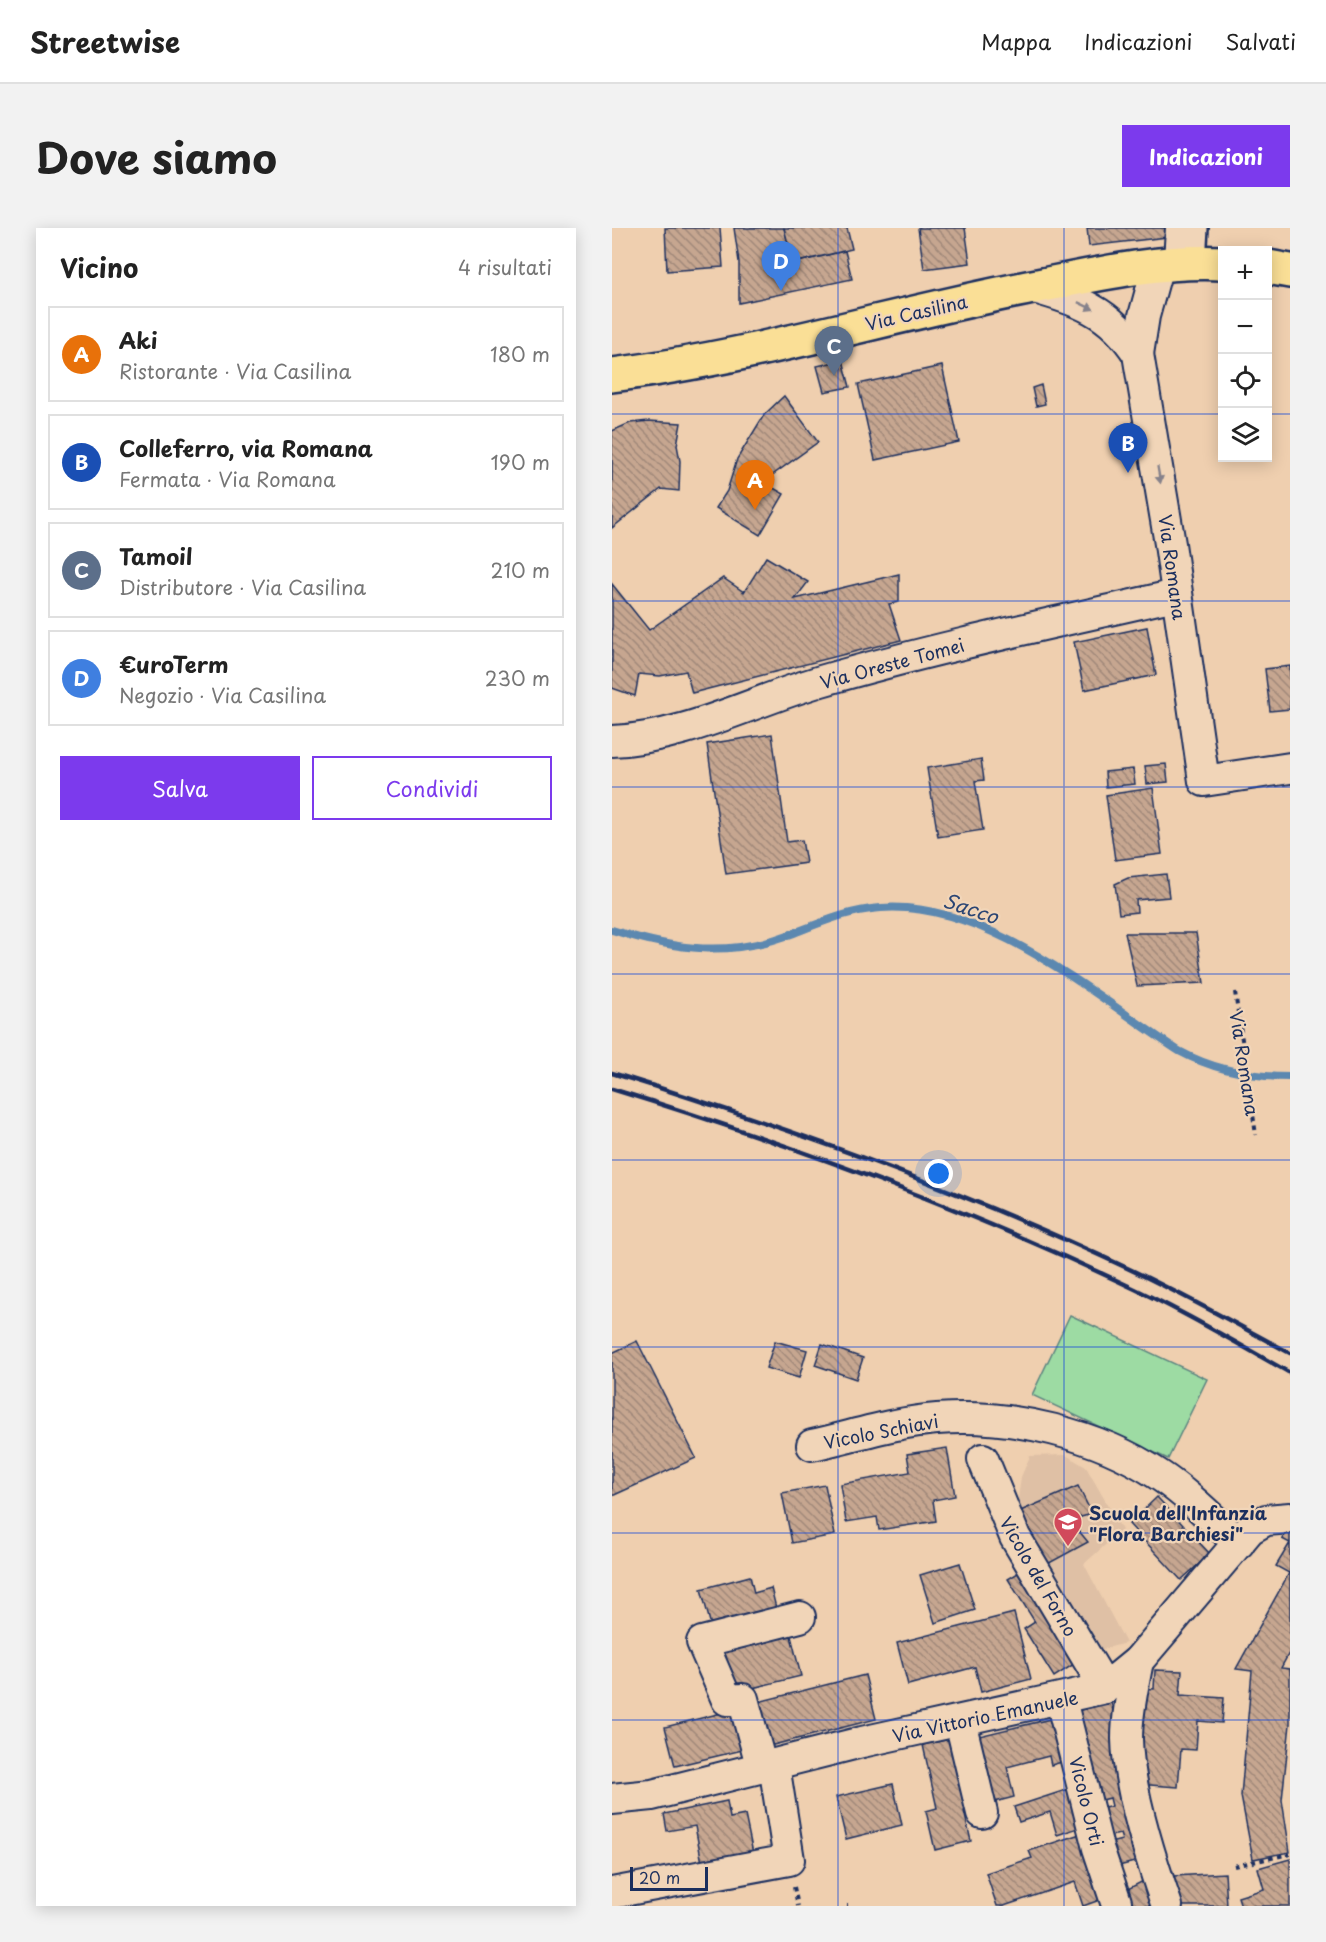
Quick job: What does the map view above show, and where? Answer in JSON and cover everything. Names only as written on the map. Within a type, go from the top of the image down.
[{"type":"main road","name":"Via Casilina","points":[[616,375],[773,344],[1031,287],[1189,263]]},
{"type":"main road","points":[[1272,268],[1290,271]]},
{"type":"street","name":"Via Romana","points":[[1181,228],[1189,263],[1145,310],[1138,354],[1147,400],[1204,781],[1290,768]]},
{"type":"street","name":"Via Romana","points":[[1031,287],[1072,299],[1099,312],[1120,329],[1138,354]]},
{"type":"street","name":"Via Oreste Tomei","points":[[612,741],[672,732],[845,674],[1176,595]]},
{"type":"street","name":"Vicolo Schiavi","points":[[812,1445],[936,1419],[981,1419],[1033,1427],[1099,1445],[1149,1468],[1178,1489],[1239,1543]]},
{"type":"street","name":"Vicolo del Forno","points":[[983,1459],[1015,1537],[1105,1688]]},
{"type":"street","name":"Via Vittorio Emanuele","points":[[612,1799],[652,1795],[862,1742],[1061,1700],[1105,1688],[1138,1661],[1250,1530],[1266,1520],[1290,1518]]},
{"type":"street","points":[[612,1893],[789,1860],[768,1766],[743,1699],[727,1700],[702,1642],[800,1617]]},
{"type":"street","points":[[1138,1661],[1129,1713],[1128,1755],[1151,1854],[1167,1906]]},
{"type":"street","name":"Vicolo Orti","points":[[1061,1700],[1098,1848],[1116,1902]]},
{"type":"street","points":[[960,1721],[982,1813]]},
{"type":"lane","points":[[1189,263],[1200,228]]},
{"type":"path","name":"Via Romana","points":[[1234,992],[1256,1134]]},
{"type":"path","points":[[1234,1866],[1290,1854]]},
{"type":"shaded area","name":"Scuola dell'Infanzia \"Flora Barchiesi\"","points":[[1066,1455],[1086,1467],[1122,1530],[1084,1564],[1126,1643],[1095,1651],[1016,1513],[1021,1477],[1030,1456]]},
{"type":"green space","points":[[1070,1315],[1207,1379],[1168,1459],[1032,1395]]},
{"type":"building","points":[[665,228],[720,228],[723,267],[667,271]]},
{"type":"building","points":[[734,228],[784,228],[793,263],[845,251],[852,279],[739,303],[739,262]]},
{"type":"building","points":[[784,228],[847,228],[852,249],[793,263]]},
{"type":"building","points":[[918,228],[965,228],[970,263],[924,269]]},
{"type":"building","points":[[1087,228],[1165,228],[1167,237],[1089,246]]},
{"type":"building","points":[[843,360],[850,387],[824,392],[817,366]]},
{"type":"building","points":[[942,366],[959,442],[875,460],[858,384]]},
{"type":"building","points":[[1041,385],[1045,404],[1036,406],[1032,388]]},
{"type":"building","points":[[784,396],[818,442],[763,482],[784,494],[760,535],[716,508],[727,491],[737,459],[764,415]]},
{"type":"building","points":[[649,421],[681,423],[677,445],[680,461],[679,491],[661,489],[612,528],[612,431],[630,423]]},
{"type":"building","points":[[766,557],[808,582],[795,599],[899,574],[899,602],[889,604],[901,640],[692,693],[686,671],[660,676],[639,674],[635,696],[612,688],[612,584],[649,630],[723,578],[744,592]]},
{"type":"building","points":[[1147,627],[1156,675],[1084,690],[1074,642]]},
{"type":"building","points":[[1290,666],[1290,709],[1270,711],[1265,669]]},
{"type":"building","points":[[772,734],[787,842],[802,840],[806,863],[726,874],[707,744]]},
{"type":"building","points":[[981,759],[984,780],[975,781],[983,830],[938,837],[927,768]]},
{"type":"building","points":[[1166,764],[1168,782],[1147,784],[1145,766]]},
{"type":"building","points":[[1133,769],[1135,784],[1106,787],[1105,772]]},
{"type":"building","points":[[1153,788],[1162,854],[1115,860],[1106,795]]},
{"type":"building","points":[[1166,874],[1169,897],[1136,900],[1137,912],[1119,914],[1115,884],[1128,878]]},
{"type":"building","points":[[1125,933],[1196,933],[1204,983],[1137,986]]},
{"type":"building","points":[[637,1341],[696,1458],[612,1496],[612,1353]]},
{"type":"building","points":[[775,1341],[807,1350],[799,1378],[766,1368]]},
{"type":"building","points":[[822,1344],[863,1358],[856,1379],[815,1365]]},
{"type":"building","points":[[947,1448],[955,1496],[933,1500],[936,1521],[879,1530],[877,1517],[846,1522],[840,1484],[910,1472],[907,1454]]},
{"type":"building","points":[[825,1485],[835,1535],[792,1543],[782,1493]]},
{"type":"building","points":[[1078,1486],[1092,1514],[1070,1520],[1088,1542],[1042,1567],[1016,1513]]},
{"type":"building","points":[[1157,1497],[1210,1554],[1181,1580],[1129,1524]]},
{"type":"building","points":[[1290,1525],[1290,1543],[1282,1539]]},
{"type":"building","points":[[1290,1543],[1290,1651],[1281,1668],[1290,1669],[1290,1724],[1282,1800],[1290,1852],[1253,1859],[1241,1796],[1252,1671],[1236,1669],[1289,1573],[1276,1566]]},
{"type":"building","points":[[960,1563],[975,1610],[935,1623],[920,1575]]},
{"type":"building","points":[[1028,1567],[1085,1657],[1054,1677],[1024,1629],[1035,1622],[1008,1579]]},
{"type":"building","points":[[750,1576],[754,1593],[771,1588],[778,1616],[713,1633],[701,1589]]},
{"type":"building","points":[[1014,1613],[1031,1679],[981,1692],[975,1667],[908,1685],[897,1643]]},
{"type":"building","points":[[789,1628],[801,1676],[736,1692],[723,1646]]},
{"type":"building","points":[[1155,1670],[1182,1671],[1180,1695],[1224,1698],[1222,1723],[1198,1721],[1196,1750],[1181,1749],[1178,1787],[1136,1784],[1142,1688],[1154,1689]]},
{"type":"building","points":[[865,1675],[876,1719],[761,1748],[750,1704]]},
{"type":"building","points":[[1111,1702],[1150,1858],[1107,1869],[1102,1845],[1122,1840],[1120,1834],[1101,1838],[1094,1811],[1112,1806],[1110,1798],[1094,1802],[1073,1712]]},
{"type":"building","points":[[742,1708],[751,1748],[675,1766],[665,1727]]},
{"type":"building","points":[[1063,1716],[1066,1761],[1051,1765],[1049,1756],[1007,1767],[1014,1797],[991,1803],[975,1737]]},
{"type":"building","points":[[959,1737],[976,1808],[964,1811],[971,1841],[935,1850],[926,1811],[937,1808],[923,1745]]},
{"type":"building","points":[[893,1784],[902,1825],[846,1839],[836,1797]]},
{"type":"building","points":[[1069,1789],[1081,1827],[1057,1835],[1050,1812],[1019,1822],[1014,1807]]},
{"type":"building","points":[[727,1801],[730,1818],[745,1815],[754,1858],[703,1868],[695,1826],[667,1831],[664,1814]]},
{"type":"building","points":[[1086,1832],[1108,1897],[1083,1906],[1075,1882],[1004,1906],[997,1906],[986,1873],[1032,1858],[1029,1851]]},
{"type":"building","points":[[1290,1859],[1290,1906],[1241,1906],[1238,1897],[1264,1889],[1258,1868]]},
{"type":"building","points":[[1225,1873],[1227,1906],[1176,1906],[1174,1876]]},
{"type":"building","points":[[1149,1878],[1163,1906],[1126,1906],[1120,1893]]},
{"type":"waterway","name":"Sacco","points":[[612,930],[681,946],[725,948],[770,941],[858,911],[881,908],[921,910],[960,919],[999,935],[1038,956],[1192,1058],[1233,1071],[1261,1076],[1290,1077]]},
{"type":"railway","points":[[612,1073],[743,1115],[872,1161],[999,1211],[1146,1277],[1290,1353]]},
{"type":"railway","points":[[612,1089],[805,1153],[994,1226],[1140,1291],[1290,1373]]},
{"type":"place","name":"€uroTerm","points":[[781,291]]},
{"type":"place","name":"Tamoil","points":[[834,376]]},
{"type":"place","name":"Colleferro, via Romana","points":[[1128,473]]},
{"type":"place","name":"Aki","points":[[755,510]]},
{"type":"place","name":"Scuola dell'Infanzia \"Flora Barchiesi\"","points":[[1068,1548]]}]
